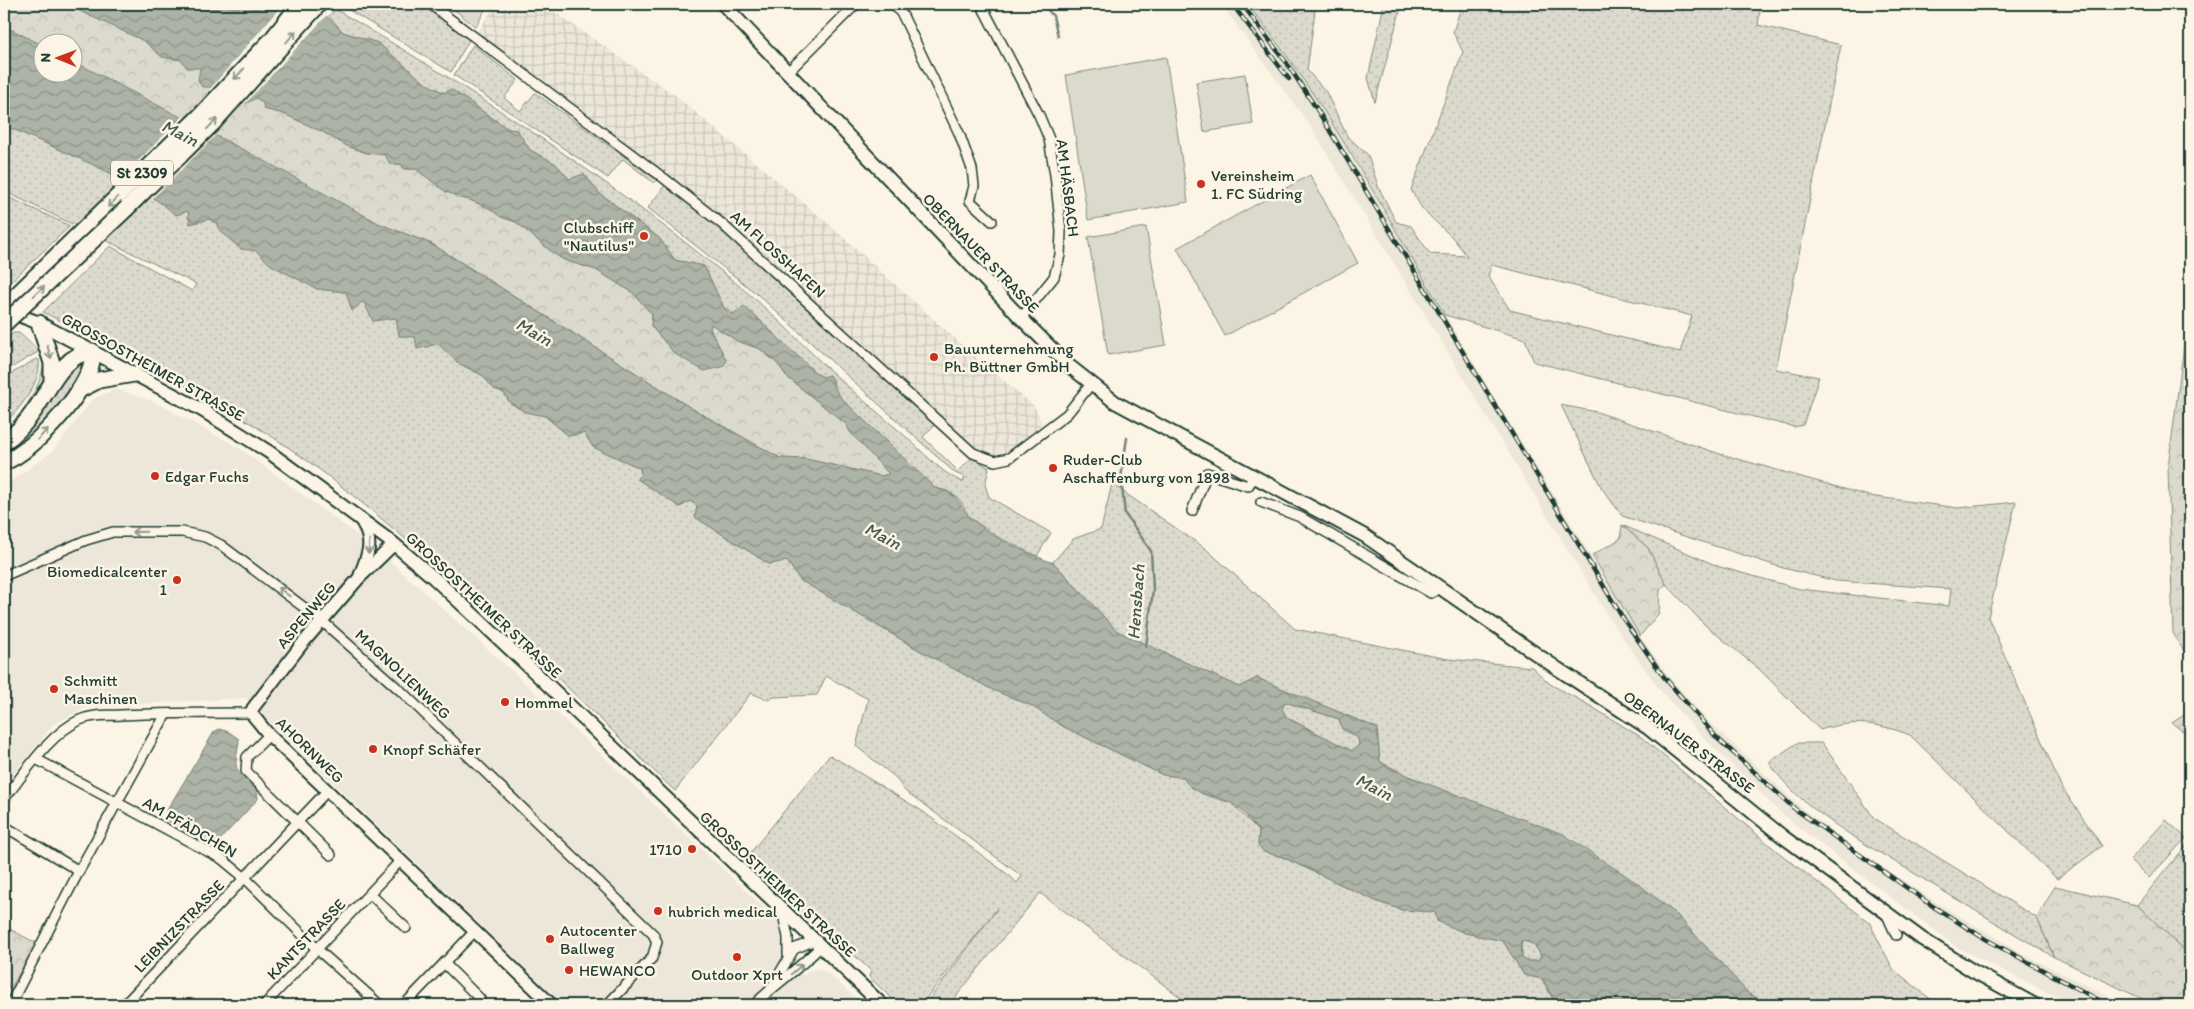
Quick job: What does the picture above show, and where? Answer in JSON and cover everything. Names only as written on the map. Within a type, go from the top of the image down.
[{"type":"highway","name":"St 2309","points":[[4,308],[200,116],[272,38],[300,4]]},
{"type":"highway","name":"St 2309","points":[[4,324],[127,208],[213,123],[320,4]]},
{"type":"highway","points":[[39,324],[52,363],[52,382]]},
{"type":"highway","points":[[4,442],[20,429],[52,382],[75,357],[92,351],[93,365],[79,390],[39,438],[25,451],[4,462]]},
{"type":"highway","points":[[79,390],[99,380],[134,374]]},
{"type":"main road","name":"OBERNAUER STRASSE","points":[[723,4],[1021,318],[1068,366],[1091,384],[1115,402],[1151,422],[1365,536],[1558,670],[1648,728],[1782,836],[1886,913],[1973,972],[2035,1005]]},
{"type":"main road","name":"GROSSOSTHEIMER STRASSE","points":[[4,308],[92,351],[202,410],[254,442],[359,516],[434,578],[882,1005]]},
{"type":"street","name":"AM FLOSSHAFEN","points":[[430,4],[659,174],[722,224],[974,453],[995,461],[1008,458],[1067,414],[1091,384]]},
{"type":"street","points":[[788,72],[856,4]]},
{"type":"street","points":[[894,4],[903,16],[959,133],[972,169],[974,186],[970,201],[992,222]]},
{"type":"street","name":"AM HÄSBACH","points":[[981,4],[1039,115],[1049,139],[1055,175],[1061,231],[1060,255],[1054,277],[1021,318]]},
{"type":"street","points":[[1192,511],[1206,473],[1248,486],[1255,476]]},
{"type":"street","name":"OBERNAUER STRASSE","points":[[1261,502],[1300,517],[1431,593],[1441,588]]},
{"type":"street","points":[[359,516],[370,541],[369,553],[359,578]]},
{"type":"street","name":"MAGNOLIENWEG","points":[[4,576],[86,540],[113,532],[182,532],[205,536],[225,547],[322,621],[402,692],[653,934],[657,942],[652,958],[607,1005]]},
{"type":"street","name":"ASPENWEG","points":[[251,713],[322,621],[359,578],[394,544]]},
{"type":"street","points":[[4,799],[36,759],[65,729],[80,720],[90,717],[251,713]]},
{"type":"street","name":"AHORNWEG","points":[[251,713],[269,735],[475,931],[545,1003]]},
{"type":"street","points":[[10,1005],[79,871],[166,714]]},
{"type":"street","points":[[269,735],[247,758],[246,771],[331,855]]},
{"type":"street","name":"AM PFÄDCHEN","points":[[36,759],[222,859],[245,878],[317,949],[380,1005]]},
{"type":"street","name":"LEIBNIZSTRASSE","points":[[124,1005],[298,824],[328,790]]},
{"type":"street","points":[[4,826],[79,871]]},
{"type":"street","name":"KANTSTRASSE","points":[[264,1005],[401,860]]},
{"type":"street","points":[[370,894],[406,928]]},
{"type":"street","points":[[782,910],[788,938],[788,955]]},
{"type":"street","name":"OBERNAUER STRASSE","points":[[1886,913],[1896,935]]},
{"type":"street","points":[[404,1005],[475,931]]},
{"type":"street","points":[[770,988],[788,955],[800,944],[818,943]]},
{"type":"street","points":[[754,1005],[770,988],[800,967],[818,943]]},
{"type":"street","points":[[444,963],[480,999]]},
{"type":"street","points":[[4,999],[6,1005]]},
{"type":"shaded area","points":[[496,4],[543,4],[676,96],[824,220],[972,354],[1034,406],[1042,423],[1009,458],[987,460],[722,224],[475,36]]},
{"type":"shaded area","points":[[1221,4],[1247,4],[1295,67],[1328,117],[1495,399],[1640,636],[1669,676],[1706,719],[1803,809],[1855,849],[1936,902],[2031,958],[2127,1005],[2073,1005],[1958,948],[1785,817],[1698,732],[1659,689],[1611,621],[1311,127]]},
{"type":"shaded area","points":[[116,389],[155,402],[239,448],[379,551],[525,683],[778,921],[784,935],[783,955],[804,975],[810,970],[820,969],[827,972],[863,1005],[564,1005],[245,698],[86,707],[53,725],[4,787],[4,482],[10,482],[52,452],[93,399]]},
{"type":"green space","points":[[4,4],[65,4],[145,41],[162,57],[182,60],[200,67],[212,87],[256,97],[263,103],[264,109],[284,114],[323,132],[347,146],[367,153],[385,155],[391,164],[401,164],[404,169],[416,169],[458,198],[470,200],[489,208],[501,217],[516,222],[564,260],[596,270],[632,292],[652,314],[651,326],[675,354],[722,352],[710,329],[711,324],[737,341],[760,349],[778,364],[787,377],[846,424],[889,474],[881,476],[806,459],[780,458],[691,408],[432,244],[380,224],[82,66],[82,32],[32,32],[32,40],[4,26]]},
{"type":"green space","points":[[339,4],[423,4],[469,40],[451,72]]},
{"type":"green space","points":[[447,4],[488,4],[476,27]]},
{"type":"green space","points":[[1247,4],[1316,4],[1307,70],[1326,92],[1347,136],[1368,155],[1378,186],[1396,222],[1411,226],[1430,254],[1467,256],[1453,238],[1423,210],[1411,190],[1463,52],[1453,32],[1462,4],[1761,4],[1758,25],[1841,45],[1776,369],[1819,377],[1803,425],[1794,427],[1534,362],[1525,339],[1445,315],[1328,116],[1275,40]],"holes":[[[1492,265],[1692,316],[1680,352],[1510,310],[1488,276]]]},
{"type":"green space","points":[[1384,4],[1402,4],[1375,102],[1368,78]]},
{"type":"green space","points":[[335,9],[498,110],[655,219],[755,299],[824,365],[932,461],[955,479],[963,482],[965,477],[955,473],[757,294],[648,208],[665,185],[731,237],[935,424],[923,437],[958,471],[972,458],[989,468],[985,485],[989,497],[1051,533],[1037,556],[998,537],[970,518],[959,499],[948,491],[935,488],[843,401],[835,391],[833,380],[829,375],[824,377],[817,374],[757,317],[733,314],[724,308],[704,266],[675,260],[659,238],[599,193],[585,175],[569,179],[556,164],[530,150],[517,130],[508,129],[451,89],[444,93],[425,83],[378,43],[343,32],[329,16]]},
{"type":"green space","points":[[473,45],[518,80],[504,98],[520,111],[535,93],[657,180],[654,183],[623,159],[608,178],[454,75]]},
{"type":"green space","points":[[1166,57],[1188,202],[1088,220],[1066,75]]},
{"type":"green space","points":[[1245,74],[1253,124],[1204,132],[1196,82]]},
{"type":"green space","points":[[4,125],[117,177],[159,201],[176,215],[188,211],[190,224],[209,219],[218,224],[220,231],[241,249],[256,250],[271,265],[317,289],[346,292],[352,310],[363,301],[396,318],[415,337],[438,343],[458,363],[482,375],[494,389],[503,392],[510,403],[525,412],[545,416],[569,436],[584,433],[593,447],[640,468],[641,474],[680,507],[690,501],[697,506],[695,517],[769,564],[787,561],[800,580],[919,650],[993,690],[1030,705],[1064,727],[1163,775],[1183,777],[1202,794],[1231,803],[1259,831],[1258,845],[1264,852],[1282,857],[1378,902],[1402,910],[1435,912],[1437,921],[1465,933],[1503,941],[1524,975],[1542,979],[1556,1005],[1191,1005],[1040,893],[949,1005],[925,1005],[997,909],[921,1005],[899,1005],[869,977],[871,971],[853,954],[848,958],[746,858],[830,755],[922,811],[1017,883],[1022,876],[905,791],[895,777],[856,746],[868,699],[826,676],[817,695],[774,697],[768,700],[751,693],[675,791],[460,587],[371,510],[324,473],[291,449],[222,406],[151,367],[43,312],[110,246],[192,291],[196,284],[4,191]]},
{"type":"green space","points":[[1310,175],[1358,263],[1225,336],[1177,248]]},
{"type":"green space","points":[[4,195],[70,226],[4,288]]},
{"type":"green space","points":[[1146,227],[1166,345],[1108,355],[1088,237]]},
{"type":"green space","points":[[2190,299],[2190,661],[2173,633],[2168,467]]},
{"type":"green space","points":[[13,333],[19,333],[38,352],[4,372],[4,342]]},
{"type":"green space","points":[[36,359],[39,360],[39,368],[33,386],[16,411],[4,424],[4,378]]},
{"type":"green space","points":[[44,362],[46,378],[39,395],[4,438],[4,430],[18,416],[35,391]]},
{"type":"green space","points":[[77,364],[86,369],[41,431],[4,459],[4,449],[59,381]]},
{"type":"green space","points":[[1561,405],[1597,412],[1720,454],[1869,496],[1958,508],[2016,502],[1988,617],[2061,786],[2102,846],[2057,879],[1910,735],[1866,724],[1844,724],[1820,730],[1759,669],[1705,625],[1666,584],[1648,548],[1622,525],[1720,567],[1800,589],[1949,606],[1951,589],[1836,581],[1783,568],[1622,516],[1601,487]]},
{"type":"green space","points":[[1112,484],[1206,549],[1295,629],[1448,659],[1532,667],[1550,684],[1641,737],[1778,852],[1869,922],[1893,969],[1938,1005],[1771,1005],[1749,994],[1676,914],[1637,883],[1380,762],[1377,728],[1257,678],[1239,687],[1117,631],[1053,562],[1073,539],[1101,529]]},
{"type":"green space","points":[[1622,525],[1648,548],[1666,584],[1660,590],[1659,613],[1640,636],[1592,555],[1620,539]]},
{"type":"green space","points":[[1285,702],[1339,719],[1342,729],[1358,738],[1359,745],[1352,751],[1286,717],[1282,709]]},
{"type":"green space","points":[[2190,711],[2190,737],[2172,723]]},
{"type":"green space","points":[[1797,743],[1822,743],[1874,818],[2037,918],[2054,957],[1857,839],[1816,811],[1797,795],[1769,762]]},
{"type":"green space","points":[[2166,820],[2186,838],[2149,878],[2130,860]]},
{"type":"green space","points":[[2190,841],[2190,868],[2179,854]]},
{"type":"green space","points":[[2179,854],[2190,868],[2190,955],[2137,905]]},
{"type":"green space","points":[[2055,886],[2137,905],[2190,955],[2190,1005],[2155,1005],[2054,957],[2037,918]]},
{"type":"green space","points":[[4,926],[36,943],[10,990],[4,975]]},
{"type":"green space","points":[[1521,941],[1528,942],[1536,947],[1541,957],[1538,961],[1527,961],[1522,958]]},
{"type":"water","name":"Main","points":[[65,4],[314,4],[343,32],[378,43],[425,83],[444,93],[451,89],[508,129],[517,130],[530,150],[556,164],[569,179],[584,174],[599,193],[659,238],[675,260],[704,266],[724,308],[733,314],[744,306],[817,374],[824,377],[828,375],[834,380],[832,383],[841,398],[935,488],[955,497],[966,513],[989,533],[1019,549],[1053,562],[1117,631],[1239,687],[1257,678],[1377,728],[1380,762],[1409,777],[1563,834],[1637,883],[1676,914],[1749,994],[1771,1005],[1556,1005],[1543,979],[1524,975],[1503,941],[1465,933],[1437,921],[1435,912],[1402,910],[1378,902],[1283,857],[1264,852],[1258,845],[1259,831],[1235,805],[1192,788],[1183,777],[1163,775],[1064,727],[1030,705],[993,690],[919,650],[800,580],[787,561],[769,564],[695,517],[697,506],[690,501],[680,507],[637,479],[641,474],[640,468],[593,447],[584,433],[569,436],[545,416],[525,412],[510,402],[503,392],[494,389],[482,375],[458,363],[438,344],[417,349],[415,337],[399,336],[396,318],[373,321],[363,301],[352,311],[346,292],[317,289],[271,265],[256,251],[241,249],[220,231],[218,224],[209,219],[190,224],[188,211],[176,215],[159,201],[117,177],[4,125],[4,26],[32,40],[32,82],[82,82],[82,66],[261,159],[380,224],[432,244],[691,408],[780,458],[806,459],[881,476],[889,474],[850,432],[846,424],[787,377],[778,364],[760,349],[737,341],[711,324],[710,329],[727,361],[722,367],[704,371],[675,354],[651,326],[652,314],[632,292],[596,270],[564,260],[516,222],[501,217],[489,208],[446,192],[416,169],[404,169],[401,164],[390,164],[385,155],[367,153],[347,146],[323,132],[284,114],[264,109],[263,103],[256,98],[245,104],[212,87],[202,87],[198,80],[200,68],[187,68],[181,60],[162,57],[144,41]],"holes":[[[1285,702],[1339,719],[1342,729],[1358,738],[1359,745],[1352,751],[1287,718],[1282,709]],[[1521,941],[1528,942],[1538,950],[1541,957],[1538,961],[1527,961],[1522,958]]]},
{"type":"water","points":[[219,729],[229,732],[239,739],[236,766],[243,778],[257,790],[258,799],[217,843],[209,843],[166,820],[167,810],[214,732]]},
{"type":"pier","points":[[283,4],[318,4],[329,13],[243,106],[209,90]]},
{"type":"pier","points":[[183,116],[217,134],[152,199],[118,181]]},
{"type":"waterway","name":"Hensbach","points":[[1043,4],[1053,16],[1058,36]]},
{"type":"waterway","name":"Hensbach","points":[[1127,438],[1121,478],[1125,514],[1151,551],[1153,589],[1146,647]]},
{"type":"railway","points":[[1232,4],[1289,79]]},
{"type":"railway","points":[[1242,4],[1286,62],[1318,111],[1624,620],[1664,677],[1717,738],[1795,809],[1934,907],[1985,939],[2108,1005]]},
{"type":"place","name":"Vereinsheim 1. FC Südring","points":[[1201,184]]},
{"type":"place","name":"Clubschiff \"Nautilus\"","points":[[644,236]]},
{"type":"place","name":"Bauunternehmung Ph. Büttner GmbH","points":[[934,357]]},
{"type":"place","name":"Ruder-Club Aschaffenburg von 1898","points":[[1053,468]]},
{"type":"place","name":"Edgar Fuchs","points":[[155,476]]},
{"type":"place","name":"Biomedicalcenter 1","points":[[177,580]]},
{"type":"place","name":"Schmitt Maschinen","points":[[54,689]]},
{"type":"place","name":"Hommel","points":[[505,702]]},
{"type":"place","name":"Knopf Schäfer","points":[[373,749]]},
{"type":"place","name":"1710","points":[[692,849]]},
{"type":"place","name":"hubrich medical","points":[[658,911]]},
{"type":"place","name":"Autocenter Ballweg","points":[[550,939]]},
{"type":"place","name":"Outdoor Xprt","points":[[737,957]]},
{"type":"place","name":"HEWANCO","points":[[569,970]]}]
